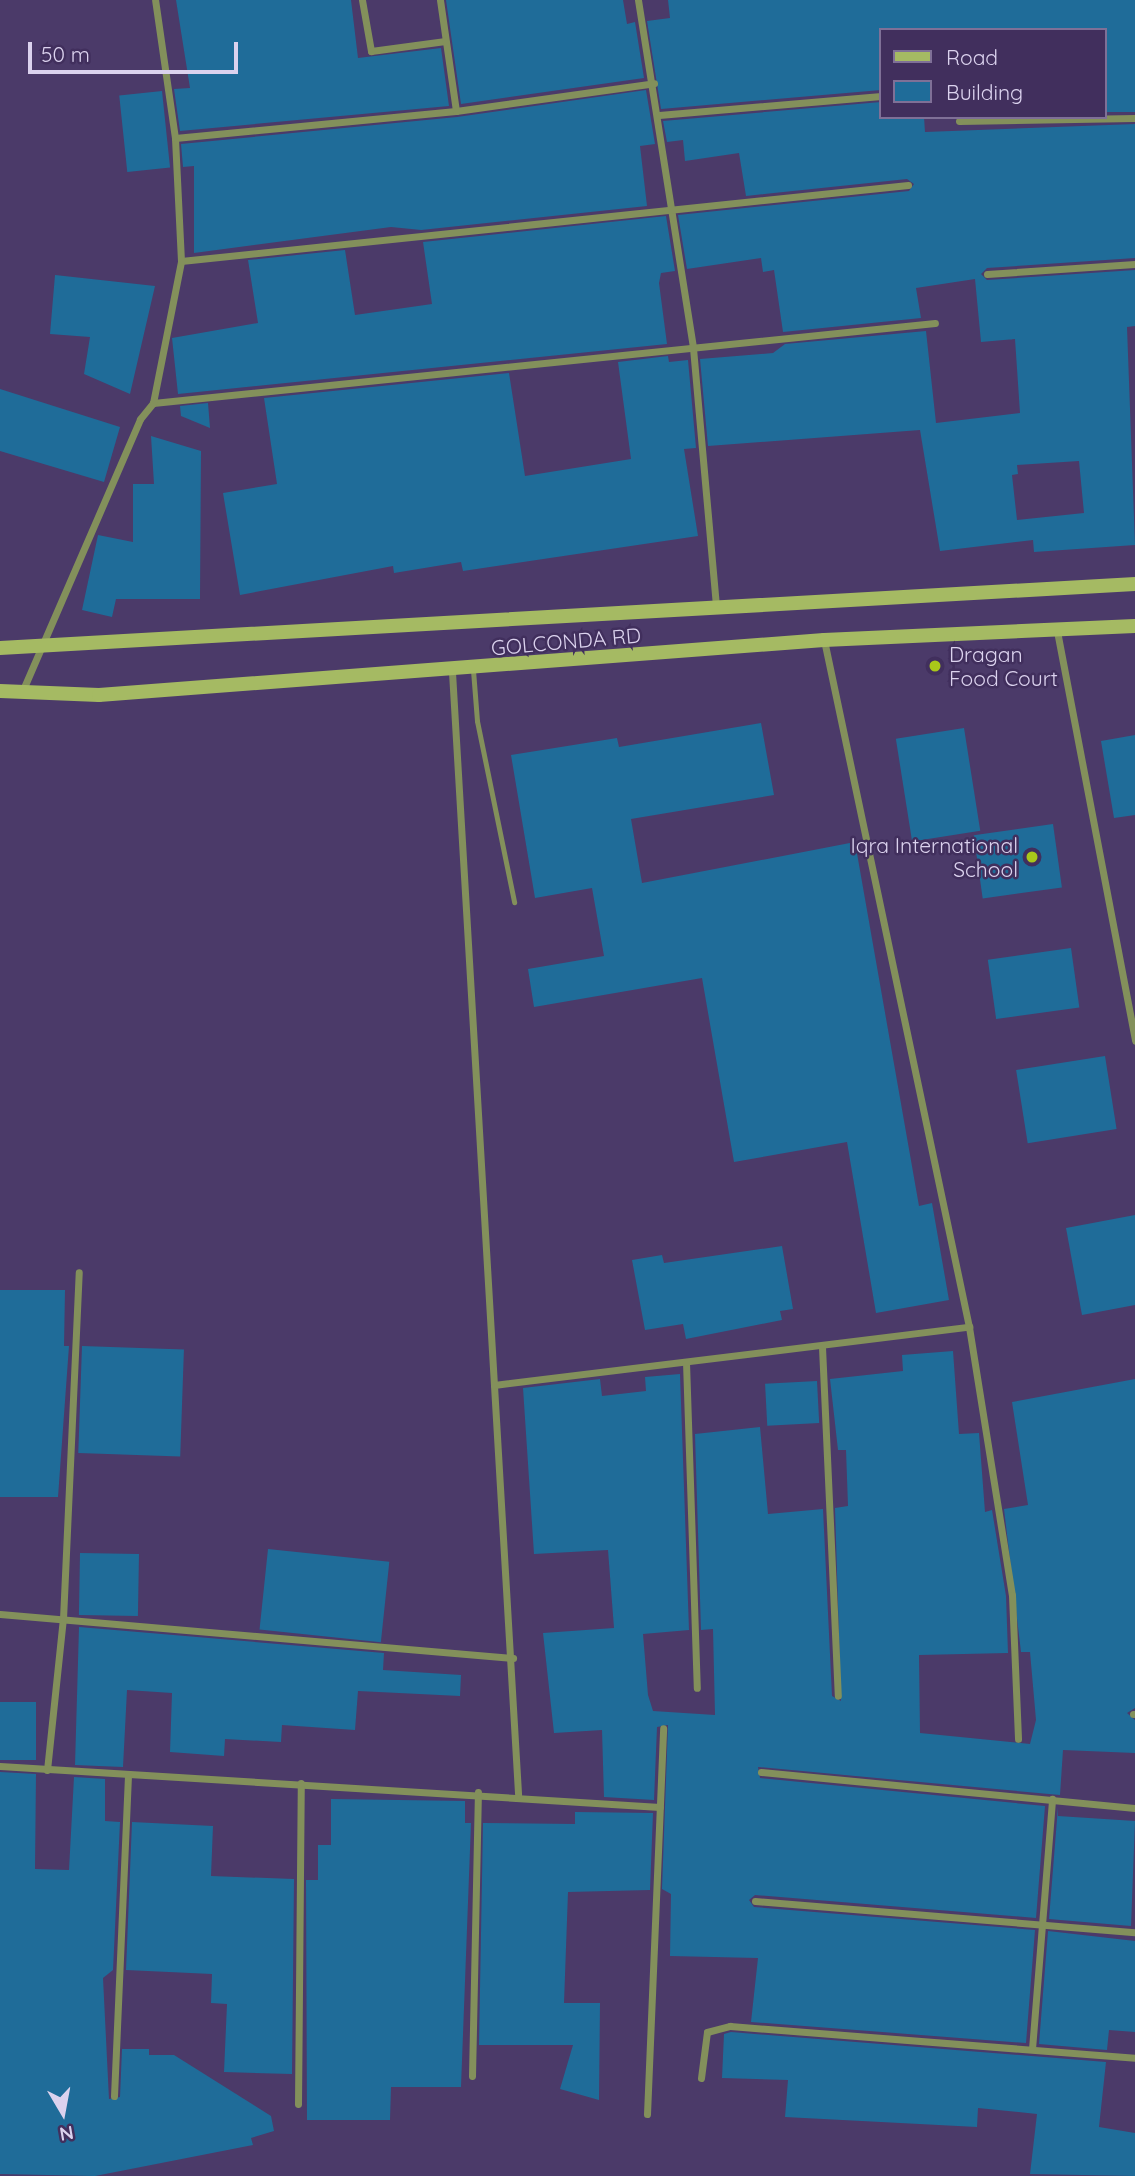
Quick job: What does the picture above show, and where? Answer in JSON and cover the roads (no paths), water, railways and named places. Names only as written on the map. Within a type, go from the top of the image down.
[{"type":"main road","name":"GOLCONDA RD","points":[[0,648],[46,648],[1135,584]]},
{"type":"main road","name":"GOLCONDA RD","points":[[0,691],[99,695],[452,672],[824,640],[1135,626]]},
{"type":"street","points":[[22,692],[46,648],[140,419],[153,403],[181,261],[175,138],[155,0]]},
{"type":"street","points":[[362,0],[371,51],[445,41]]},
{"type":"street","points":[[440,0],[456,111]]},
{"type":"street","points":[[638,0],[654,83],[693,348],[716,607]]},
{"type":"street","points":[[175,138],[456,111],[654,83]]},
{"type":"street","points":[[659,115],[880,96]]},
{"type":"street","points":[[1107,118],[1135,118]]},
{"type":"street","points":[[959,121],[1076,119]]},
{"type":"street","points":[[181,261],[672,207],[908,185]]},
{"type":"street","points":[[987,274],[1135,264]]},
{"type":"street","points":[[153,403],[935,323]]},
{"type":"street","points":[[1057,631],[1135,1041]]},
{"type":"street","points":[[824,640],[969,1327],[1012,1595],[1018,1739]]},
{"type":"street","points":[[452,672],[494,1385],[513,1658],[518,1794]]},
{"type":"street","points":[[47,1770],[63,1619],[79,1272]]},
{"type":"street","points":[[494,1385],[969,1327]]},
{"type":"street","points":[[822,1347],[838,1696]]},
{"type":"street","points":[[687,1362],[697,1688]]},
{"type":"street","points":[[0,1614],[513,1658]]},
{"type":"street","points":[[647,2114],[663,1728]]},
{"type":"street","points":[[0,1766],[518,1794],[660,1807]]},
{"type":"street","points":[[761,1772],[1135,1808]]},
{"type":"street","points":[[114,2096],[128,1774]]},
{"type":"street","points":[[298,2104],[301,1783]]},
{"type":"street","points":[[472,2077],[478,1792]]},
{"type":"street","points":[[1032,2049],[1052,1800]]},
{"type":"street","points":[[755,1901],[1135,1931]]},
{"type":"street","points":[[701,2078],[707,2032],[730,2026],[1135,2059]]},
{"type":"lane","points":[[473,670],[477,721],[514,902]]},
{"type":"place","name":"Dragan Food Court","points":[[935,666]]},
{"type":"place","name":"Iqra International School","points":[[1032,857]]}]
